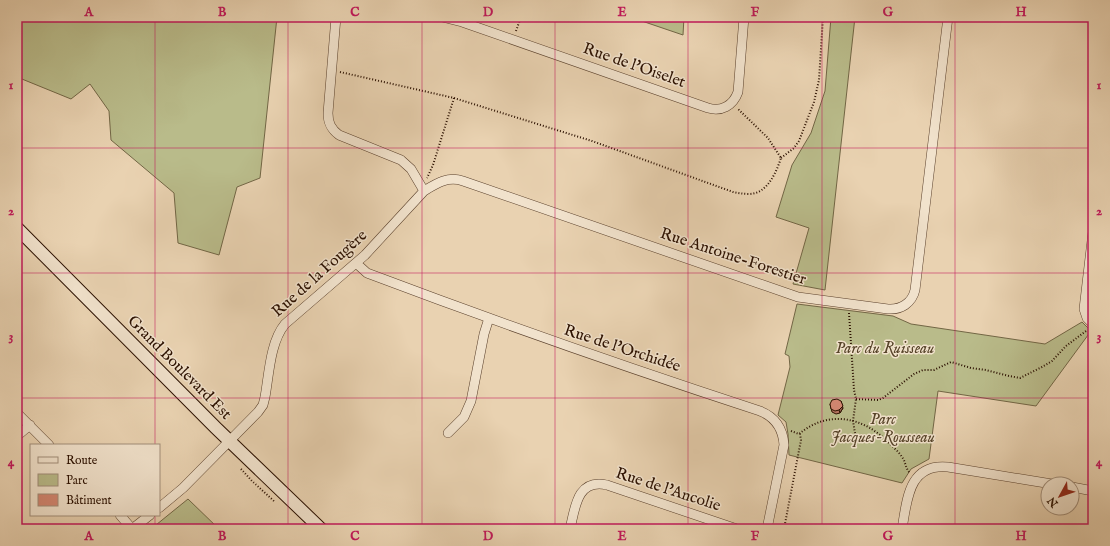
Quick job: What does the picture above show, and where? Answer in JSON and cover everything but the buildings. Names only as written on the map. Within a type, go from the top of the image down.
[{"type":"street","points":[[336,17],[328,113],[328,121],[331,127],[339,135],[401,160],[410,169],[424,191]]},
{"type":"street","name":"Rue de l'Oiselet","points":[[442,17],[462,22],[708,108],[716,110],[723,108],[732,102]]},
{"type":"street","points":[[732,102],[738,89],[744,17]]},
{"type":"street","name":"Rue Antoine-Forestier","points":[[458,180],[798,297],[897,309],[906,305],[914,294],[948,17]]},
{"type":"street","name":"Rue de la Fougère","points":[[160,507],[183,488],[255,415],[262,405],[275,341],[282,328],[356,263],[424,191],[440,182],[447,180],[458,180]]},
{"type":"street","name":"Grand Boulevard Est","points":[[17,228],[112,324],[321,529]]},
{"type":"street","points":[[1092,324],[1087,318],[1084,309],[1093,232]]},
{"type":"street","name":"Rue de l'Orchidée","points":[[356,263],[367,273],[560,344],[760,411],[772,417],[782,432],[784,445],[767,529]]},
{"type":"street","points":[[448,433],[464,417],[471,401],[484,334],[489,318]]},
{"type":"street","points":[[17,413],[48,444]]},
{"type":"street","points":[[17,436],[30,425]]},
{"type":"street","points":[[902,529],[911,486],[919,475],[930,468],[948,467],[1040,482]]},
{"type":"street","name":"Rue de l'Ancolie","points":[[570,529],[579,495],[588,487],[599,484],[607,485],[737,529]]},
{"type":"street","points":[[1080,489],[1093,491]]},
{"type":"street","points":[[121,516],[132,529],[149,516]]},
{"type":"path","points":[[513,40],[521,17]]},
{"type":"path","points":[[331,70],[454,98],[592,141],[733,192],[750,194],[755,193],[766,186],[777,171],[781,158],[794,148],[799,141],[814,102],[819,80],[823,17]]},
{"type":"path","points":[[424,191],[428,174],[433,164],[454,98]]},
{"type":"path","points":[[732,102],[768,138],[781,158]]},
{"type":"path","points":[[849,304],[854,390],[856,399],[853,421],[856,439]]},
{"type":"path","points":[[856,399],[878,400],[883,398],[914,374],[923,370],[934,370],[951,362],[971,368],[1020,378],[1052,361],[1066,346],[1088,329],[1092,324]]},
{"type":"path","points":[[799,434],[811,425],[824,420],[838,419],[853,421],[873,429],[882,436],[902,456],[906,469],[910,473]]},
{"type":"path","points":[[784,529],[801,440],[799,434],[794,431],[789,432]]},
{"type":"green space","points":[[17,17],[277,17],[260,178],[237,187],[219,255],[178,243],[174,193],[111,140],[109,111],[90,84],[71,99],[17,77]]},
{"type":"green space","points":[[630,17],[684,17],[683,35]]},
{"type":"green space","points":[[831,17],[855,17],[825,290],[793,284],[809,228],[776,217],[792,165],[811,133],[825,91]]},
{"type":"green space","points":[[797,304],[893,316],[911,324],[1045,344],[1082,322],[1091,331],[1036,406],[938,391],[929,459],[911,469],[902,483],[789,455],[786,422],[778,415],[790,367],[789,356],[785,354]]},
{"type":"green space","points":[[188,499],[219,529],[151,529]]},
{"type":"park label","name":"Parc du Ruisseau","points":[[885,349]]},
{"type":"park label","name":"Parc Jacques-Rousseau","points":[[883,429]]}]
